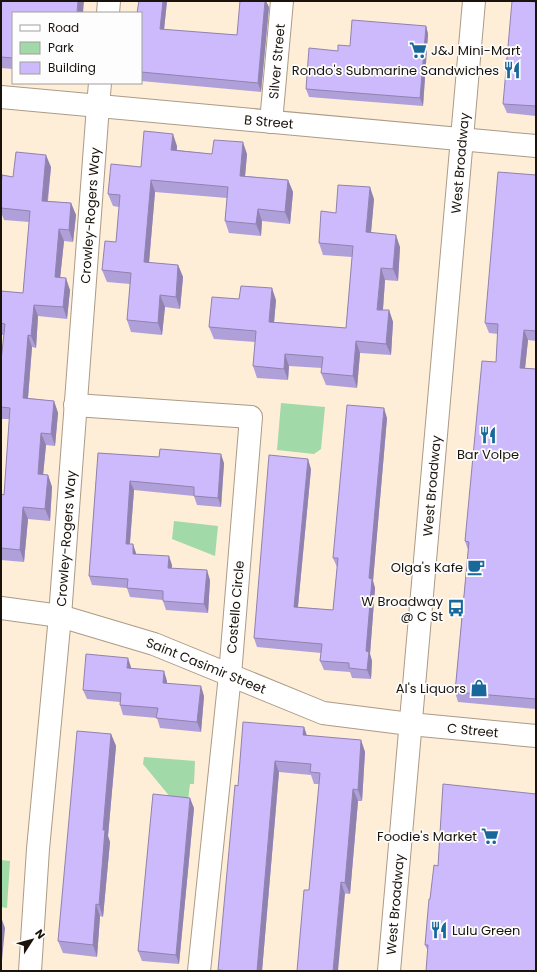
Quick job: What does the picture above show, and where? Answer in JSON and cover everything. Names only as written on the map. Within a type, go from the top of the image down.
[{"type":"street","points":[[108,12],[109,1]]},
{"type":"street","name":"Silver Street","points":[[271,122],[282,1]]},
{"type":"street","name":"West Broadway","points":[[389,971],[461,139],[474,7]]},
{"type":"street","name":"Crowley-Rogers Way","points":[[30,971],[38,849],[60,616],[100,84]]},
{"type":"street","name":"B Street","points":[[1,97],[536,146]]},
{"type":"street","name":"Costello Circle","points":[[75,405],[251,418],[230,675],[199,971]]},
{"type":"street","name":"Saint Casimir Street","points":[[1,608],[60,616],[154,644],[323,713],[410,724]]},
{"type":"street","name":"C Street","points":[[410,724],[536,736]]},
{"type":"green space","points":[[281,403],[325,407],[321,449],[314,454],[277,450]]},
{"type":"green space","points":[[174,521],[218,526],[215,556],[172,539]]},
{"type":"green space","points":[[144,757],[195,761],[194,784],[190,784],[188,800],[171,798],[143,764]]},
{"type":"green space","points":[[1,860],[10,861],[7,908],[1,907]]},
{"type":"building","points":[[1,1],[78,1],[77,12],[12,12],[12,58],[1,57]]},
{"type":"building","points":[[139,1],[163,1],[160,29],[237,35],[240,1],[265,1],[258,83],[142,72],[142,12],[137,12]]},
{"type":"building","points":[[512,1],[536,2],[536,106],[503,104]]},
{"type":"building","points":[[352,20],[426,26],[420,98],[306,89],[309,48],[338,51],[338,45],[350,46]]},
{"type":"building","points":[[144,131],[173,134],[171,150],[212,154],[214,140],[243,142],[240,176],[288,180],[285,212],[258,209],[256,224],[225,221],[228,187],[151,180],[144,262],[178,265],[176,297],[160,295],[158,323],[127,320],[131,273],[102,270],[105,241],[116,242],[120,195],[108,194],[111,164],[141,167]]},
{"type":"building","points":[[16,152],[46,155],[42,201],[71,203],[69,230],[59,229],[55,277],[66,278],[63,307],[34,305],[31,336],[28,335],[23,398],[54,401],[51,434],[41,433],[38,474],[48,475],[45,509],[23,507],[20,550],[1,548],[1,494],[4,495],[10,408],[1,407],[1,361],[5,324],[1,323],[1,291],[23,293],[30,211],[1,208],[2,175],[13,177]]},
{"type":"building","points":[[498,172],[536,175],[536,331],[524,330],[520,368],[536,369],[536,699],[455,692],[469,542],[465,541],[482,361],[496,362],[498,324],[485,323]]},
{"type":"building","points":[[338,185],[370,187],[366,232],[396,235],[393,269],[381,268],[377,310],[389,310],[386,344],[356,341],[353,376],[321,373],[323,357],[285,354],[284,369],[253,366],[256,331],[209,327],[212,297],[239,299],[241,286],[272,288],[269,322],[346,328],[353,246],[319,243],[321,211],[336,213]]},
{"type":"building","points":[[347,405],[384,408],[369,578],[372,579],[366,651],[369,652],[367,670],[349,668],[349,663],[320,661],[322,644],[254,638],[269,455],[308,459],[294,607],[333,610],[338,558],[333,558]]},
{"type":"building","points":[[160,449],[221,454],[218,498],[194,496],[194,487],[130,481],[126,544],[133,544],[133,554],[169,556],[168,568],[207,570],[204,604],[163,601],[163,591],[127,588],[128,579],[89,576],[98,453],[159,457]]},
{"type":"building","points":[[86,654],[128,658],[127,668],[164,671],[163,683],[201,686],[197,722],[156,718],[158,708],[120,705],[121,693],[83,690]]},
{"type":"building","points":[[243,722],[304,727],[303,735],[361,740],[358,790],[353,789],[345,883],[341,882],[333,971],[297,971],[304,890],[309,890],[320,773],[310,772],[311,764],[275,761],[257,971],[218,970],[235,785],[238,786]]},
{"type":"building","points":[[77,731],[111,734],[103,830],[105,830],[99,905],[96,904],[93,945],[58,941]]},
{"type":"building","points":[[443,784],[536,794],[536,971],[426,971],[428,945],[425,945],[429,899],[434,865],[438,866]]},
{"type":"building","points":[[153,794],[190,798],[176,955],[138,951]]},
{"type":"place","name":"J&J Mini-Mart","points":[[418,50]]},
{"type":"place","name":"Rondo's Submarine Sandwiches","points":[[512,70]]},
{"type":"place","name":"Bar Volpe","points":[[488,435]]},
{"type":"place","name":"Olga's Kafe","points":[[476,567]]},
{"type":"place","name":"W Broadway @ C St","points":[[456,608]]},
{"type":"place","name":"Al's Liquors","points":[[479,688]]},
{"type":"place","name":"Foodie's Market","points":[[490,836]]},
{"type":"place","name":"Lulu Green","points":[[439,930]]}]
